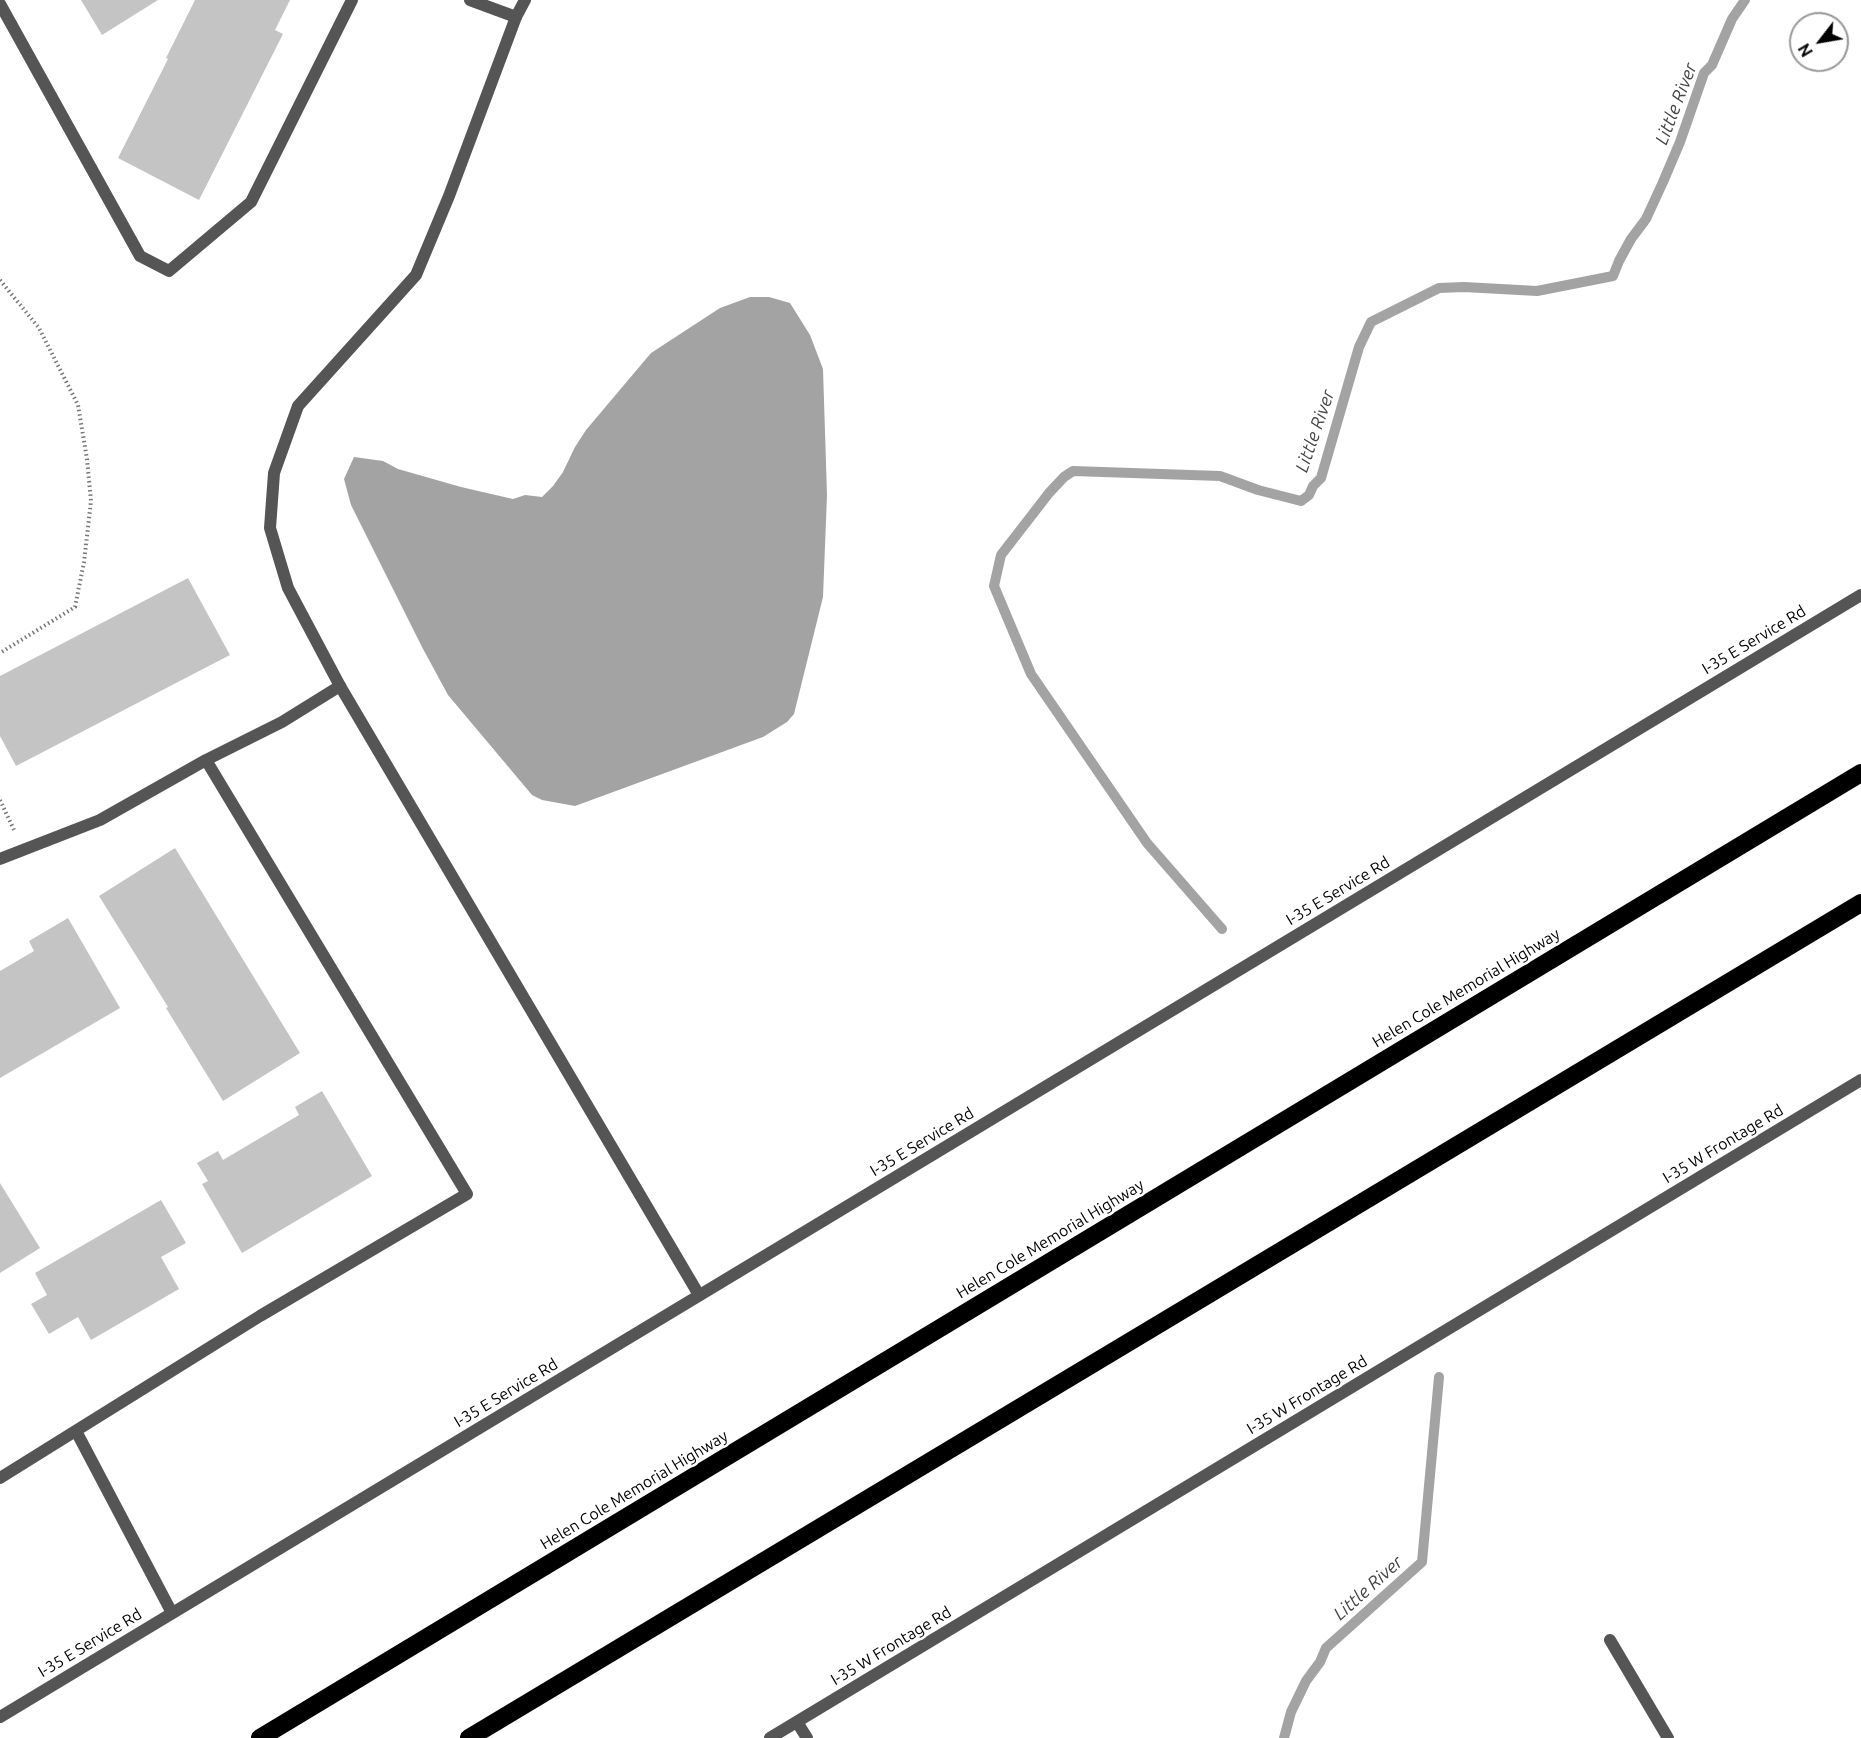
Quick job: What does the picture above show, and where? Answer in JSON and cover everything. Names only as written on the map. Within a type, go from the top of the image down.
[{"type":"highway","name":"Helen Cole Memorial Highway","points":[[260,1738],[1861,773]]},
{"type":"highway","points":[[469,1738],[1861,903]]},
{"type":"street","points":[[0,4],[140,256],[169,271],[251,202],[352,0]]},
{"type":"street","points":[[471,0],[516,17]]},
{"type":"street","points":[[525,0],[516,17],[449,196],[416,275],[298,406],[274,473],[270,528],[288,588],[340,686],[699,1295]]},
{"type":"street","name":"I-35 E Service Rd","points":[[0,1717],[1861,595]]},
{"type":"street","points":[[0,859],[100,820],[206,760],[282,722],[340,686]]},
{"type":"street","points":[[0,1478],[260,1316],[467,1194],[206,760]]},
{"type":"street","name":"I-35 W Frontage Rd","points":[[770,1738],[1861,1080]]},
{"type":"street","points":[[76,1431],[172,1613]]},
{"type":"street","points":[[1610,1640],[1668,1738]]},
{"type":"street","points":[[798,1722],[807,1738]]},
{"type":"path","points":[[0,280],[39,328],[78,405],[91,501],[84,562],[75,607],[0,652]]},
{"type":"path","points":[[0,800],[24,850]]},
{"type":"shaded area","points":[[750,297],[769,297],[790,303],[810,335],[823,369],[827,495],[823,597],[794,714],[787,722],[763,737],[575,806],[542,800],[532,795],[448,695],[351,505],[344,479],[354,457],[383,461],[398,469],[513,499],[525,495],[542,497],[563,472],[586,430],[651,353],[720,308]]},
{"type":"building","points":[[81,0],[158,0],[102,35]]},
{"type":"building","points":[[195,0],[290,0],[275,30],[283,34],[199,200],[118,158]]},
{"type":"building","points":[[188,578],[230,655],[16,766],[0,736],[0,676]]},
{"type":"building","points":[[175,848],[300,1053],[223,1101],[99,896]]},
{"type":"building","points":[[68,918],[120,1008],[0,1078],[0,971],[34,951],[29,941]]},
{"type":"building","points":[[322,1091],[372,1176],[242,1253],[202,1184],[208,1181],[197,1163],[218,1151],[223,1160],[299,1115],[295,1107]]},
{"type":"building","points":[[0,1183],[40,1248],[0,1273]]},
{"type":"building","points":[[161,1200],[186,1243],[161,1257],[179,1289],[91,1340],[78,1317],[49,1334],[31,1304],[47,1295],[35,1273]]},
{"type":"waterway","name":"Little River","points":[[1222,929],[1147,843],[1031,674],[994,586],[1001,555],[1049,493],[1073,471],[1220,476],[1258,490],[1301,501],[1309,495],[1313,486],[1321,478],[1359,347],[1371,322],[1439,288],[1537,291],[1613,276],[1631,239],[1646,219],[1663,182],[1680,142],[1704,73],[1712,65],[1732,19],[1745,0]]},
{"type":"waterway","name":"Little River","points":[[1284,1738],[1291,1712],[1326,1648],[1422,1562],[1439,1377]]}]
